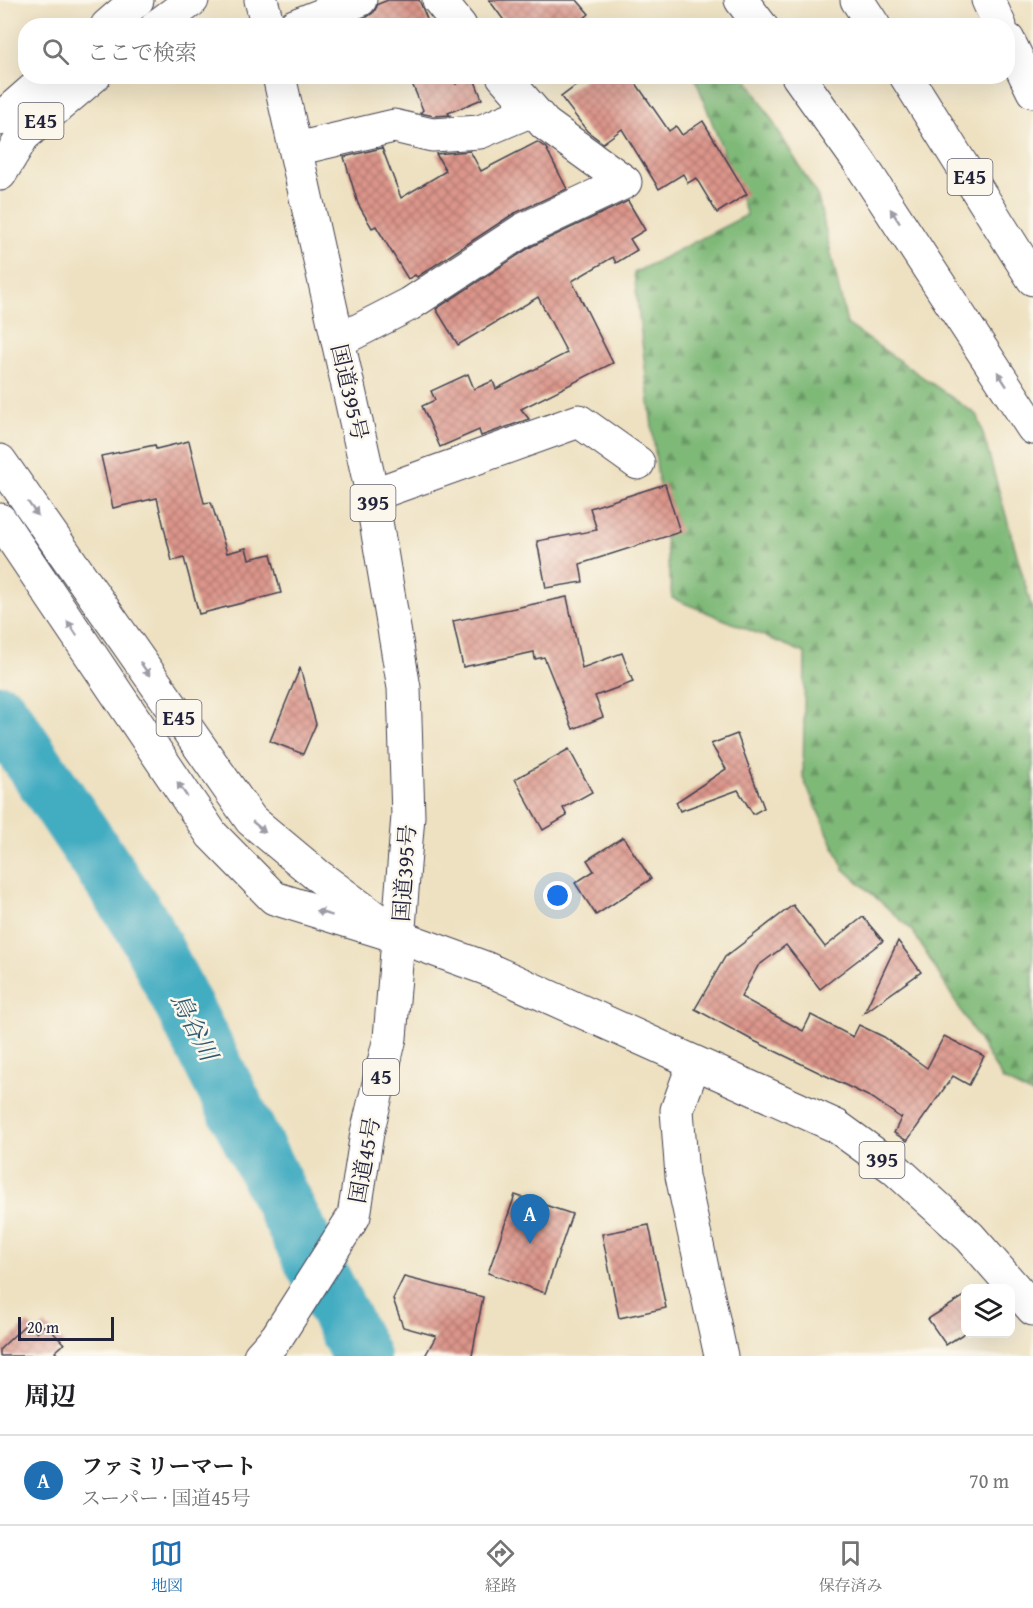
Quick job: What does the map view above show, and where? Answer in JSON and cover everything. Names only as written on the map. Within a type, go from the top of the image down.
[{"type":"main road","points":[[168,18],[192,0]]},
{"type":"main road","points":[[261,0],[266,18]]},
{"type":"main road","points":[[314,18],[360,0]]},
{"type":"main road","points":[[439,0],[454,18]]},
{"type":"main road","points":[[741,0],[755,18]]},
{"type":"main road","points":[[857,0],[869,18]]},
{"type":"main road","points":[[988,0],[996,18]]},
{"type":"main road","points":[[1015,54],[1033,91]]},
{"type":"main road","name":"E45","points":[[0,119],[40,84]]},
{"type":"main road","name":"E45","points":[[0,174],[23,136],[85,84]]},
{"type":"main road","name":"国道395号","points":[[281,84],[372,495],[404,688],[408,816],[400,937],[485,968],[836,1126],[894,1168],[970,1237],[1033,1309]]},
{"type":"main road","points":[[338,341],[410,304],[523,230],[625,182],[545,124],[510,84]]},
{"type":"main road","points":[[804,84],[860,163],[1033,428]]},
{"type":"main road","name":"E45","points":[[911,84],[1033,279]]},
{"type":"main road","points":[[296,148],[394,126],[432,135],[480,132],[532,110]]},
{"type":"main road","points":[[372,495],[579,421],[638,463]]},
{"type":"main road","name":"E45","points":[[0,461],[251,820],[317,875],[400,937]]},
{"type":"main road","name":"E45","points":[[0,520],[212,835],[274,898],[400,937]]},
{"type":"main road","name":"国道45号","points":[[268,1346],[354,1216],[368,1133],[390,1038],[400,937]]},
{"type":"main road","points":[[694,1063],[677,1110],[682,1176],[720,1356]]},
{"type":"green space","points":[[698,84],[750,84],[818,197],[847,324],[978,416],[1033,612],[1033,1095],[1003,1080],[912,930],[844,869],[803,778],[805,653],[672,598],[634,273],[747,215]]},
{"type":"building","points":[[388,0],[419,0],[427,18],[365,18],[374,12],[378,4]]},
{"type":"building","points":[[489,0],[577,0],[589,14],[584,18],[502,18]]},
{"type":"building","points":[[412,84],[476,84],[482,99],[448,113],[450,115],[434,116],[420,113],[423,110]]},
{"type":"building","points":[[578,84],[637,84],[669,131],[676,126],[682,135],[703,121],[747,194],[717,213],[696,178],[688,183],[683,174],[659,189],[622,129],[603,143],[587,131],[561,97]]},
{"type":"building","points":[[537,142],[546,148],[567,189],[513,214],[417,277],[415,275],[408,279],[376,226],[372,228],[358,204],[344,157],[382,148],[401,198],[446,171],[436,154],[470,151],[481,171]]},
{"type":"building","points":[[628,201],[645,230],[630,239],[637,250],[616,263],[613,257],[572,281],[613,363],[521,409],[529,419],[481,436],[479,430],[440,447],[422,406],[435,400],[431,391],[468,374],[474,389],[493,381],[496,389],[567,353],[538,297],[458,345],[436,309],[532,246]]},
{"type":"building","points":[[189,441],[204,503],[211,502],[227,553],[246,548],[249,559],[271,554],[281,593],[199,614],[184,558],[172,561],[157,498],[113,508],[101,456],[155,445],[156,449]]},
{"type":"building","points":[[665,484],[680,532],[580,564],[583,582],[546,588],[537,541],[597,530],[590,508]]},
{"type":"building","points":[[567,597],[582,668],[622,653],[633,682],[595,696],[603,717],[573,729],[544,657],[535,659],[534,652],[463,667],[453,621]]},
{"type":"building","points":[[300,668],[316,724],[303,754],[270,741]]},
{"type":"building","points":[[737,734],[764,808],[753,814],[738,790],[680,811],[676,802],[726,769],[711,744]]},
{"type":"building","points":[[569,749],[592,792],[563,808],[567,816],[543,830],[515,779]]},
{"type":"building","points":[[623,837],[651,879],[596,915],[575,883],[594,871],[587,860]]},
{"type":"building","points":[[793,905],[825,947],[863,917],[883,941],[820,989],[786,945],[758,966],[741,997],[803,1031],[811,1015],[853,1037],[859,1025],[884,1037],[927,1068],[944,1036],[984,1056],[969,1085],[953,1076],[907,1141],[894,1133],[902,1116],[901,1118],[874,1099],[752,1040],[695,1009],[725,957]]},
{"type":"building","points":[[898,941],[921,972],[864,1013]]},
{"type":"building","points":[[515,1195],[572,1214],[545,1293],[488,1273]]},
{"type":"building","points":[[649,1225],[666,1308],[619,1318],[602,1234]]},
{"type":"building","points":[[404,1277],[483,1297],[472,1356],[425,1356],[436,1336],[403,1327],[393,1299]]},
{"type":"building","points":[[961,1298],[961,1335],[946,1345],[928,1319]]},
{"type":"building","points":[[27,1323],[37,1333],[45,1324],[64,1344],[55,1352],[59,1356],[0,1356],[0,1349]]},
{"type":"waterway","name":"鳥谷川","points":[[0,713],[143,926],[361,1356]]},
{"type":"place","name":"ファミリーマート","points":[[530,1244]]}]
